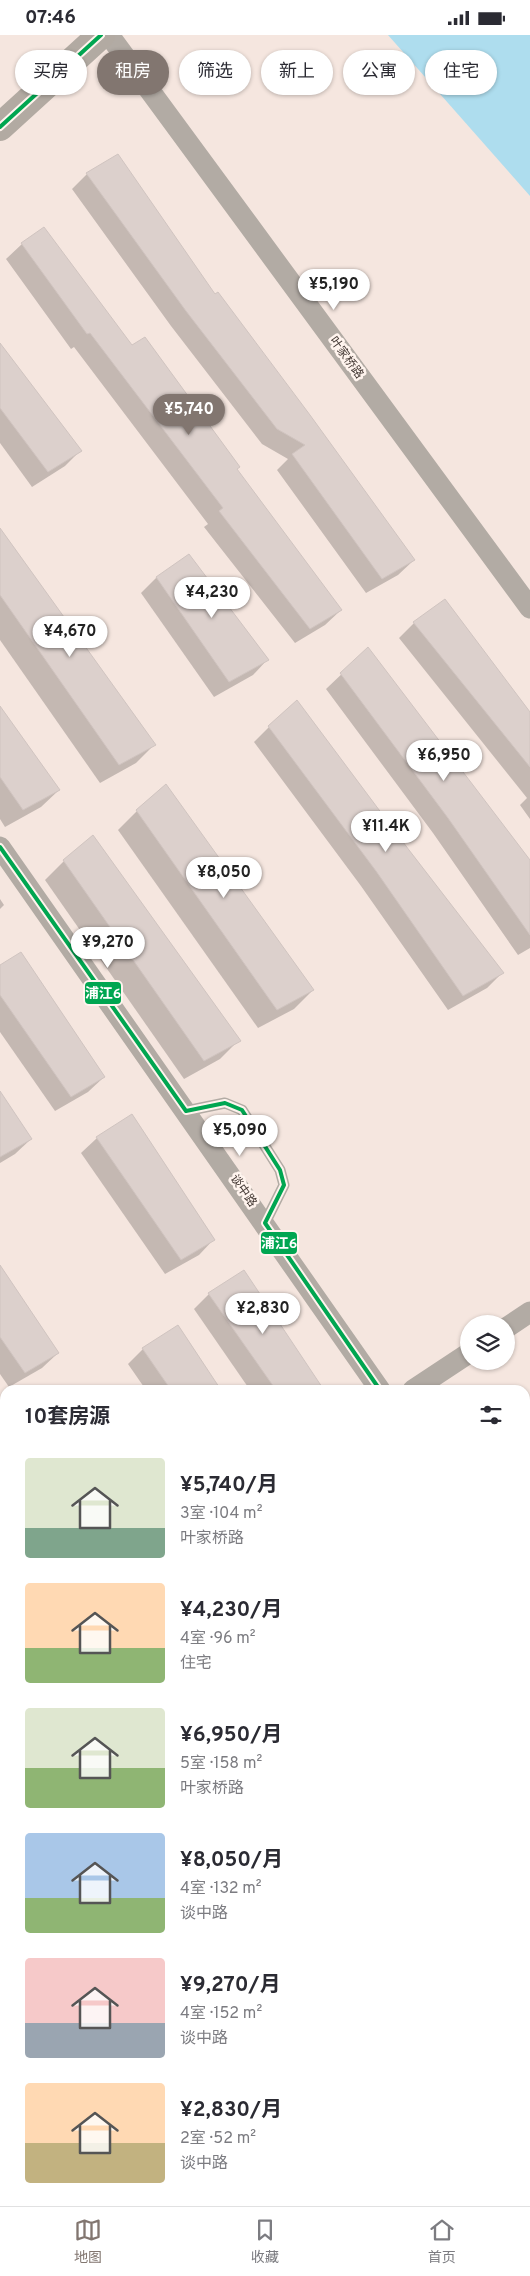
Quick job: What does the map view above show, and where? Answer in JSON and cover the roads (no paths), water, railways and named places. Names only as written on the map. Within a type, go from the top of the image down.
[{"type":"street","points":[[0,127],[101,35]]},
{"type":"street","name":"叶家桥路","points":[[109,35],[530,608]]},
{"type":"street","name":"谈中路","points":[[0,847],[377,1385]]},
{"type":"street","points":[[515,1322],[530,1312]]},
{"type":"street","points":[[421,1385],[460,1359]]},
{"type":"lane","points":[[186,1111],[226,1103],[242,1110],[280,1170],[284,1185],[265,1223]]},
{"type":"water","points":[[388,35],[530,35],[530,196],[441,95],[497,95],[497,50],[425,50],[425,77],[415,66],[415,50],[401,50]]}]
